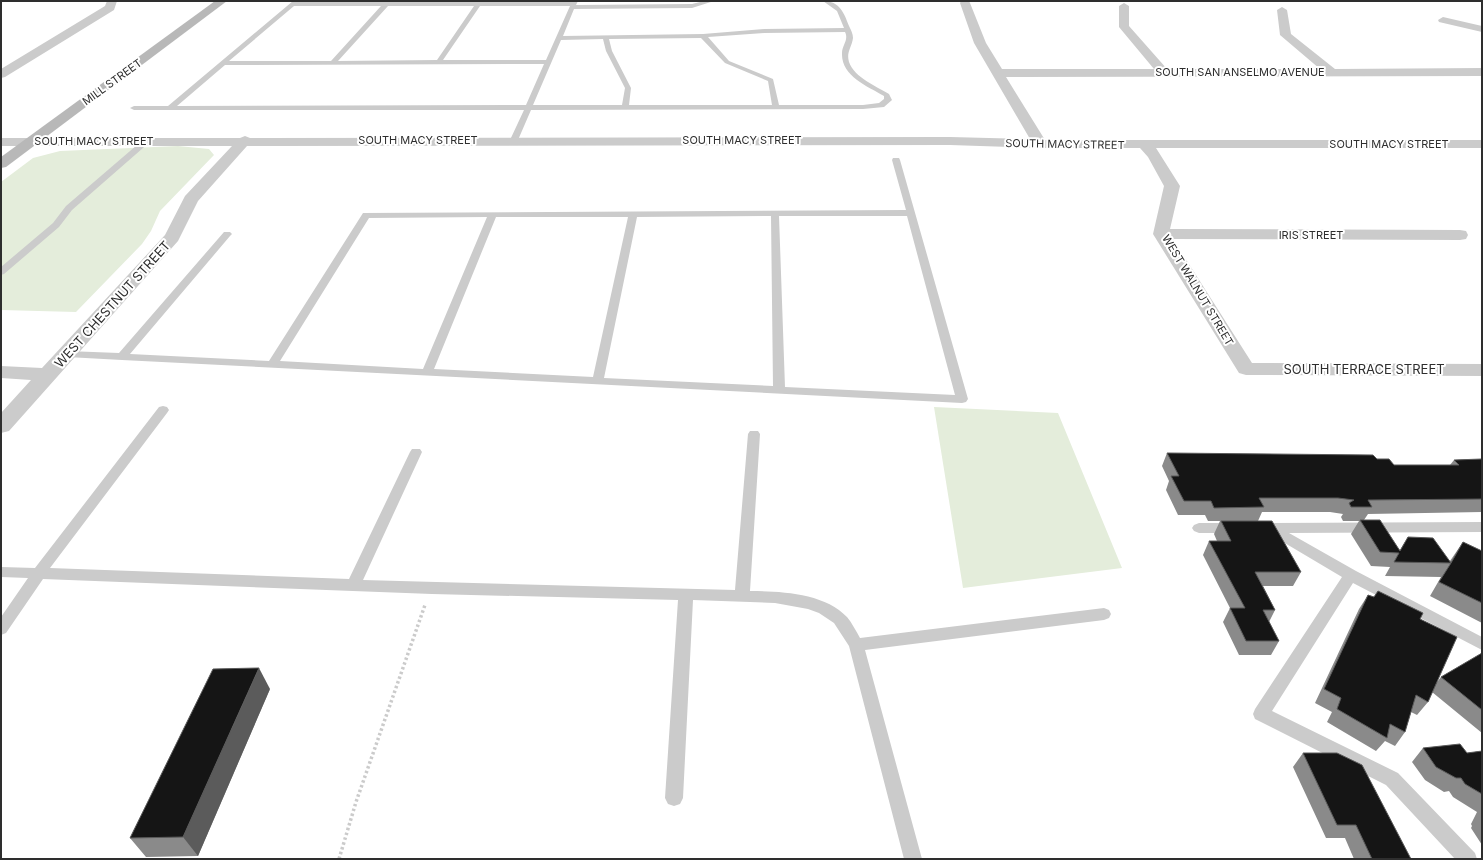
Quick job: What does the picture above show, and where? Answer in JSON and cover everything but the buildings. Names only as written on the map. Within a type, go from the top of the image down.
[{"type":"main road","name":"MILL STREET","points":[[1,164],[222,1]]},
{"type":"street","points":[[1,74],[110,8],[112,1]]},
{"type":"street","points":[[964,3],[980,43],[1040,144]]},
{"type":"street","points":[[1124,6],[1124,27],[1163,72]]},
{"type":"street","points":[[1282,10],[1286,35],[1332,72]]},
{"type":"street","points":[[1443,20],[1482,29]]},
{"type":"street","name":"SOUTH SAN ANSELMO AVENUE","points":[[998,72],[1482,72]]},
{"type":"street","name":"WEST CHESTNUT STREET","points":[[1,426],[172,237],[191,199],[245,140]]},
{"type":"street","name":"SOUTH MACY STREET","points":[[1,142],[514,140],[942,141],[1145,145],[1482,144]]},
{"type":"street","name":"WEST WALNUT STREET","points":[[1145,145],[1154,155],[1172,186],[1161,234],[1246,369]]},
{"type":"street","name":"IRIS STREET","points":[[1161,234],[1460,235]]},
{"type":"street","name":"SOUTH TERRACE STREET","points":[[1246,369],[1482,370]]},
{"type":"street","points":[[1,372],[48,375]]},
{"type":"lane","points":[[170,108],[295,2],[692,6],[711,1]]},
{"type":"lane","points":[[134,108],[862,107],[881,105],[888,100],[887,95],[856,77],[846,62],[845,51],[849,43],[850,36],[846,30],[840,10],[826,1]]},
{"type":"lane","points":[[332,62],[386,4]]},
{"type":"lane","points":[[439,62],[478,4]]},
{"type":"lane","points":[[514,140],[574,4]]},
{"type":"lane","points":[[559,38],[703,36],[764,31],[846,30]]},
{"type":"lane","points":[[703,36],[727,62],[771,80],[776,107]]},
{"type":"lane","points":[[606,38],[609,50],[620,75],[628,88],[625,107]]},
{"type":"lane","points":[[224,62],[549,62]]},
{"type":"lane","points":[[1,272],[56,225],[69,208],[147,141]]},
{"type":"lane","points":[[66,354],[962,399],[896,160]]},
{"type":"lane","points":[[273,364],[366,215],[911,213]]},
{"type":"lane","points":[[427,372],[493,214]]},
{"type":"lane","points":[[598,381],[633,214]]},
{"type":"lane","points":[[775,214],[779,390]]},
{"type":"lane","points":[[122,357],[227,234]]},
{"type":"lane","points":[[1,629],[39,573],[163,410]]},
{"type":"lane","points":[[742,597],[754,434]]},
{"type":"lane","points":[[354,585],[416,452]]},
{"type":"lane","points":[[1199,528],[1482,528]]},
{"type":"lane","points":[[1269,528],[1351,575],[1482,644]]},
{"type":"lane","points":[[1,572],[432,588],[686,596],[775,597],[800,600],[820,607],[840,620],[856,645],[913,859]]},
{"type":"lane","points":[[1351,575],[1261,714],[1392,779],[1468,859]]},
{"type":"lane","points":[[674,798],[686,596]]},
{"type":"lane","points":[[856,645],[1104,614]]},
{"type":"path","points":[[339,859],[356,802],[432,588]]},
{"type":"green space","points":[[178,146],[209,149],[214,155],[160,211],[151,231],[142,244],[76,312],[1,310],[1,182],[33,158],[60,151]]},
{"type":"green space","points":[[934,407],[1058,413],[1122,568],[963,588]]}]
